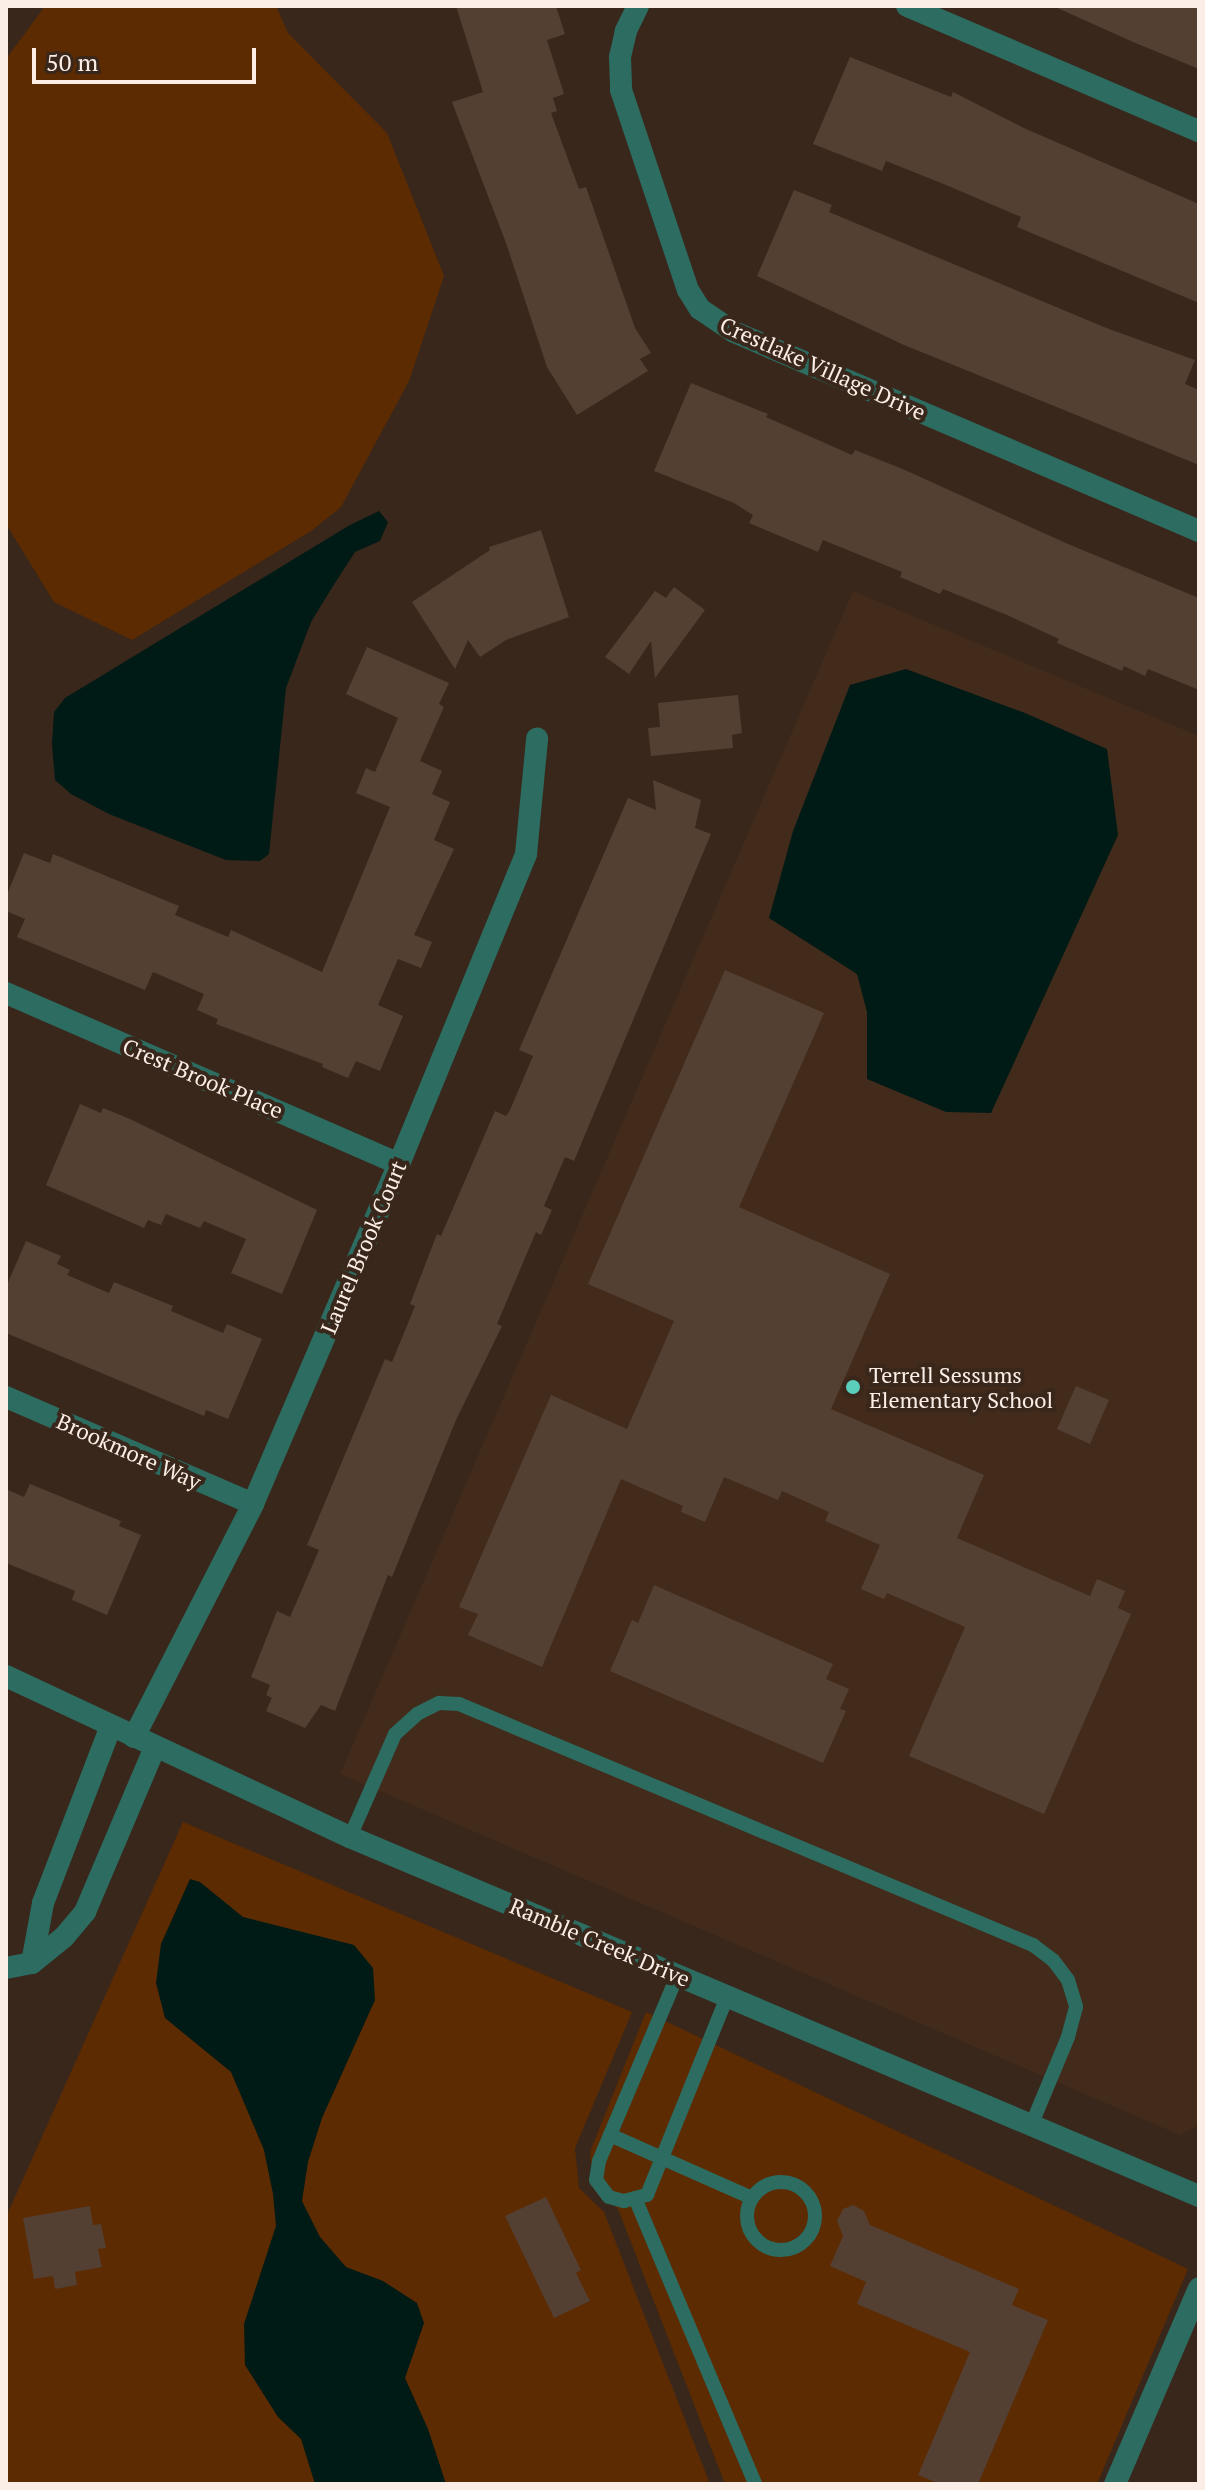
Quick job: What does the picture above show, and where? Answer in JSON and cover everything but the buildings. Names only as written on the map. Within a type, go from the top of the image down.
[{"type":"street","name":"Crestlake Village Drive","points":[[638,6],[626,31],[620,57],[621,90],[688,290],[700,309],[734,332],[1199,531]]},
{"type":"street","points":[[907,6],[1199,131]]},
{"type":"street","name":"Laurel Brook Court","points":[[134,1737],[253,1504],[399,1164],[526,854],[537,739]]},
{"type":"street","name":"Crest Brook Place","points":[[6,993],[399,1164]]},
{"type":"street","name":"Brookmore Way","points":[[6,1397],[253,1504]]},
{"type":"street","name":"Ramble Creek Drive","points":[[6,1676],[350,1837],[1199,2196]]},
{"type":"street","points":[[32,1963],[43,1903],[111,1726]]},
{"type":"street","points":[[6,1968],[32,1963],[64,1937],[85,1912],[155,1747]]},
{"type":"street","points":[[1115,2484],[1199,2288]]},
{"type":"lane","points":[[350,1837],[395,1734],[417,1714],[439,1703],[459,1704],[1033,1945],[1053,1960],[1068,1980],[1076,2007],[1068,2037],[1031,2126]]},
{"type":"lane","points":[[678,1974],[599,2161],[596,2180],[609,2197],[624,2201],[647,2195],[727,1997]]},
{"type":"lane","points":[[610,2135],[752,2198]]},
{"type":"lane","points":[[775,2182],[798,2185],[813,2202],[816,2213],[810,2235],[802,2244],[781,2251],[760,2243],[748,2225],[752,2198],[775,2182]]},
{"type":"lane","points":[[635,2198],[755,2484]]},
{"type":"shaded area","points":[[45,6],[276,6],[288,33],[387,133],[444,276],[409,381],[341,507],[311,531],[132,640],[54,602],[6,524],[6,59]]},
{"type":"shaded area","name":"Terrell Sessums Elementary School","points":[[853,591],[1199,736],[1199,2125],[1180,2135],[340,1774]]},
{"type":"shaded area","points":[[183,1822],[632,2012],[575,2148],[579,2188],[604,2212],[710,2484],[6,2484],[6,2217]]},
{"type":"shaded area","points":[[646,2012],[1188,2269],[1097,2484],[725,2484],[618,2209],[593,2183],[590,2152]]},
{"type":"water","points":[[379,511],[388,522],[380,541],[355,552],[333,586],[311,622],[286,688],[269,854],[260,861],[226,860],[109,814],[71,794],[55,780],[52,744],[54,712],[65,698],[350,525]]},
{"type":"water","points":[[906,669],[1025,713],[1107,749],[1118,835],[991,1113],[946,1112],[867,1079],[867,1012],[857,974],[769,918],[793,831],[850,685]]},
{"type":"water","points":[[190,1879],[200,1882],[243,1917],[354,1945],[373,1968],[375,2000],[322,2118],[308,2162],[302,2201],[320,2237],[346,2267],[383,2281],[417,2303],[424,2323],[405,2378],[428,2429],[446,2484],[315,2484],[301,2439],[278,2417],[245,2365],[244,2324],[276,2226],[273,2194],[264,2150],[231,2072],[165,2018],[156,1983],[161,1944]]},
{"type":"place","name":"Terrell Sessums Elementary School","points":[[853,1387]]}]
